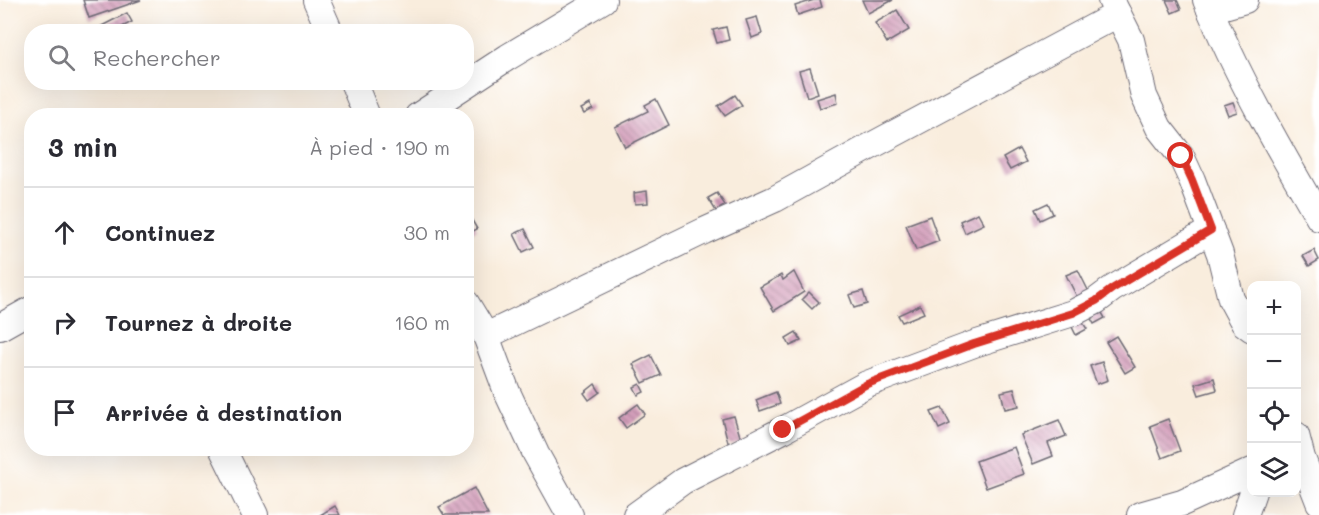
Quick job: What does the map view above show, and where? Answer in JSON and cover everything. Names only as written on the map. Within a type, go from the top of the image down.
[{"type":"street","points":[[316,0],[326,24]]},
{"type":"street","points":[[474,79],[603,0]]},
{"type":"street","points":[[1245,0],[1208,5],[1223,42],[1267,127],[1310,186],[1319,218]]},
{"type":"street","points":[[486,336],[775,199],[1115,7],[1131,40],[1144,96],[1159,128],[1181,156],[1192,180],[1220,254],[1231,299],[1247,326]]},
{"type":"street","points":[[356,90],[364,108]]},
{"type":"street","points":[[430,108],[458,90]]},
{"type":"street","points":[[636,515],[683,480],[783,430],[867,384],[974,344],[1073,313],[1211,230]]},
{"type":"street","points":[[0,327],[24,314]]},
{"type":"street","points":[[474,316],[486,336],[507,392],[536,454],[570,515]]},
{"type":"street","points":[[1302,438],[1302,458],[1319,502]]},
{"type":"street","points":[[226,456],[255,515]]},
{"type":"street","points":[[1140,515],[1187,509],[1247,473]]},
{"type":"street","points":[[1245,515],[1252,497]]},
{"type":"building","points":[[83,0],[141,0],[89,18]]},
{"type":"building","points":[[820,0],[822,7],[798,15],[795,6]]},
{"type":"building","points":[[862,0],[893,0],[868,13]]},
{"type":"building","points":[[1166,0],[1177,0],[1181,9],[1172,13]]},
{"type":"building","points":[[897,10],[909,30],[887,43],[875,23]]},
{"type":"building","points":[[127,13],[132,22],[128,24],[106,24]]},
{"type":"building","points":[[757,17],[762,34],[752,38],[746,20]]},
{"type":"building","points":[[726,27],[729,40],[717,43],[713,30]]},
{"type":"building","points":[[810,68],[818,93],[807,97],[799,71]]},
{"type":"building","points":[[836,93],[838,103],[820,108],[817,99]]},
{"type":"building","points":[[735,95],[742,105],[725,116],[718,106]]},
{"type":"building","points":[[656,99],[669,125],[625,147],[615,127],[648,111],[645,105]]},
{"type":"building","points":[[1233,102],[1237,112],[1228,115],[1224,105]]},
{"type":"building","points":[[590,104],[593,109],[584,114],[581,109]]},
{"type":"building","points":[[1019,149],[1026,162],[1010,170],[1003,158]]},
{"type":"building","points":[[647,191],[648,203],[635,204],[634,193]]},
{"type":"building","points":[[717,193],[725,205],[716,211],[708,198]]},
{"type":"building","points":[[1048,203],[1053,214],[1040,220],[1035,209]]},
{"type":"building","points":[[978,213],[984,224],[965,233],[960,221]]},
{"type":"building","points":[[930,216],[939,241],[916,250],[906,225]]},
{"type":"building","points":[[525,229],[534,247],[523,252],[514,234]]},
{"type":"building","points":[[1314,250],[1319,260],[1309,266],[1303,256]]},
{"type":"building","points":[[1078,270],[1092,298],[1080,303],[1066,275]]},
{"type":"building","points":[[794,272],[804,292],[774,311],[760,287],[781,275],[783,280]]},
{"type":"building","points":[[863,291],[867,304],[854,308],[849,295]]},
{"type":"building","points":[[809,292],[819,302],[812,309],[802,299]]},
{"type":"building","points":[[920,305],[924,313],[902,322],[898,315]]},
{"type":"building","points":[[1099,308],[1105,318],[1094,324],[1088,313]]},
{"type":"building","points":[[1080,318],[1087,329],[1076,335],[1070,323]]},
{"type":"building","points":[[796,332],[801,341],[790,346],[786,338]]},
{"type":"building","points":[[1116,336],[1135,367],[1125,373],[1106,342]]},
{"type":"building","points":[[651,355],[661,375],[643,383],[633,364]]},
{"type":"building","points":[[1102,362],[1108,380],[1097,384],[1090,366]]},
{"type":"building","points":[[1214,378],[1217,390],[1199,395],[1195,384]]},
{"type":"building","points":[[595,384],[600,392],[589,400],[584,393]]},
{"type":"building","points":[[640,384],[644,392],[638,395],[634,387]]},
{"type":"building","points":[[1014,389],[1019,406],[1005,409],[1001,392]]},
{"type":"building","points":[[776,392],[780,404],[760,411],[756,400]]},
{"type":"building","points":[[638,404],[645,414],[626,428],[619,418]]},
{"type":"building","points":[[942,408],[950,424],[939,429],[931,412]]},
{"type":"building","points":[[734,416],[742,443],[729,446],[722,419]]},
{"type":"building","points":[[1168,419],[1180,451],[1162,458],[1150,426]]},
{"type":"building","points":[[1059,420],[1066,436],[1048,443],[1053,456],[1033,464],[1021,435]]},
{"type":"building","points":[[1014,447],[1024,474],[986,488],[976,461]]},
{"type":"building","points":[[474,488],[488,515],[444,515],[439,507]]},
{"type":"building","points":[[335,506],[340,515],[320,515]]},
{"type":"route","points":[[783,430],[867,384],[974,344],[1073,313],[1211,230],[1181,156]]}]
